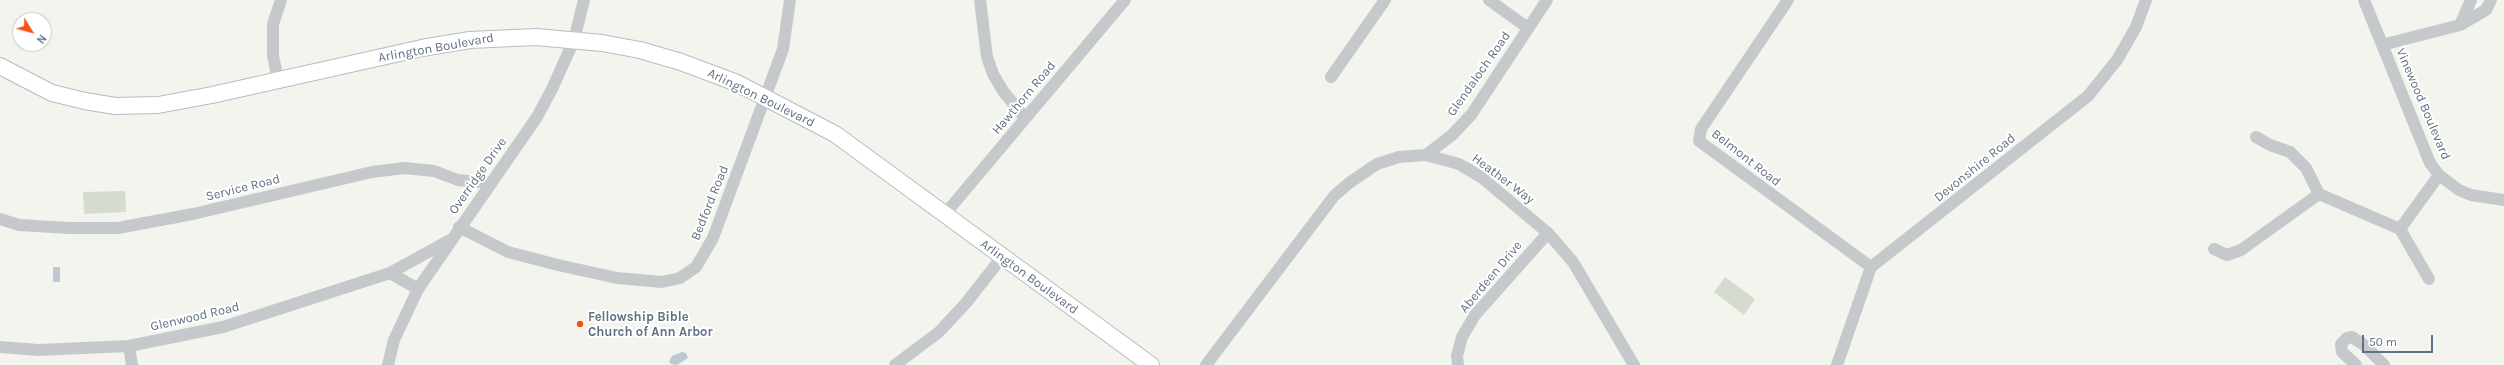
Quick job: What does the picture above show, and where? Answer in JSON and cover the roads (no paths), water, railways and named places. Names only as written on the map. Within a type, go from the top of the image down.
[{"type":"street","points":[[278,80],[272,56],[273,24],[281,0]]},
{"type":"street","name":"Overridge Drive","points":[[388,365],[394,340],[418,289],[450,240],[537,117],[552,90],[574,40],[584,0]]},
{"type":"street","name":"Bedford Road","points":[[459,227],[508,252],[558,265],[617,278],[662,282],[680,278],[696,267],[713,238],[783,49],[790,0]]},
{"type":"street","points":[[980,0],[983,34],[991,69],[1002,91],[1025,118]]},
{"type":"street","name":"Hawthorn Road","points":[[944,214],[1125,0]]},
{"type":"street","points":[[1331,77],[1385,0]]},
{"type":"street","points":[[1489,0],[1528,28]]},
{"type":"street","name":"Glendaloch Road","points":[[1426,155],[1452,135],[1471,115],[1547,0]]},
{"type":"street","name":"Belmont Road","points":[[1788,0],[1701,129],[1699,141],[1871,268]]},
{"type":"street","name":"Devonshire Road","points":[[1871,268],[2088,96],[2118,60],[2136,27],[2146,0]]},
{"type":"street","name":"Vinewood Boulevard","points":[[2364,0],[2430,163],[2439,175],[2458,190],[2471,195],[2504,200]]},
{"type":"street","points":[[2460,25],[2471,0]]},
{"type":"street","points":[[2382,45],[2460,25],[2486,10],[2491,0]]},
{"type":"street","name":"Arlington Boulevard","points":[[0,66],[52,93],[115,106],[158,105],[422,48],[470,40],[536,37],[574,40],[640,50],[681,62],[737,83],[835,134],[1151,365]]},
{"type":"street","points":[[2256,137],[2270,145],[2290,152],[2306,168],[2319,194],[2400,229],[2429,279]]},
{"type":"street","name":"Heather Way","points":[[1206,365],[1334,196],[1349,183],[1377,164],[1399,157],[1426,155],[1459,164],[1481,177],[1548,233],[1573,262],[1634,365]]},
{"type":"street","name":"Service Road","points":[[0,220],[19,224],[69,228],[118,228],[193,214],[372,172],[404,168],[434,170],[458,180],[490,183]]},
{"type":"street","points":[[2400,229],[2439,175]]},
{"type":"street","points":[[2214,249],[2227,255],[2241,250],[2319,194]]},
{"type":"street","name":"Aberdeen Drive","points":[[1458,365],[1457,356],[1462,337],[1475,315],[1548,233]]},
{"type":"street","name":"Glenwood Road","points":[[0,347],[38,350],[129,346],[223,327],[390,273],[450,240]]},
{"type":"street","points":[[895,365],[939,332],[966,303],[1002,257]]},
{"type":"street","points":[[1837,365],[1871,268]]},
{"type":"street","points":[[390,273],[418,289]]},
{"type":"street","points":[[2356,365],[2342,352],[2341,344],[2347,338],[2352,337],[2364,345],[2384,365]]},
{"type":"street","points":[[129,346],[132,365]]},
{"type":"place","name":"Fellowship Bible Church of Ann Arbor","points":[[580,324]]}]
